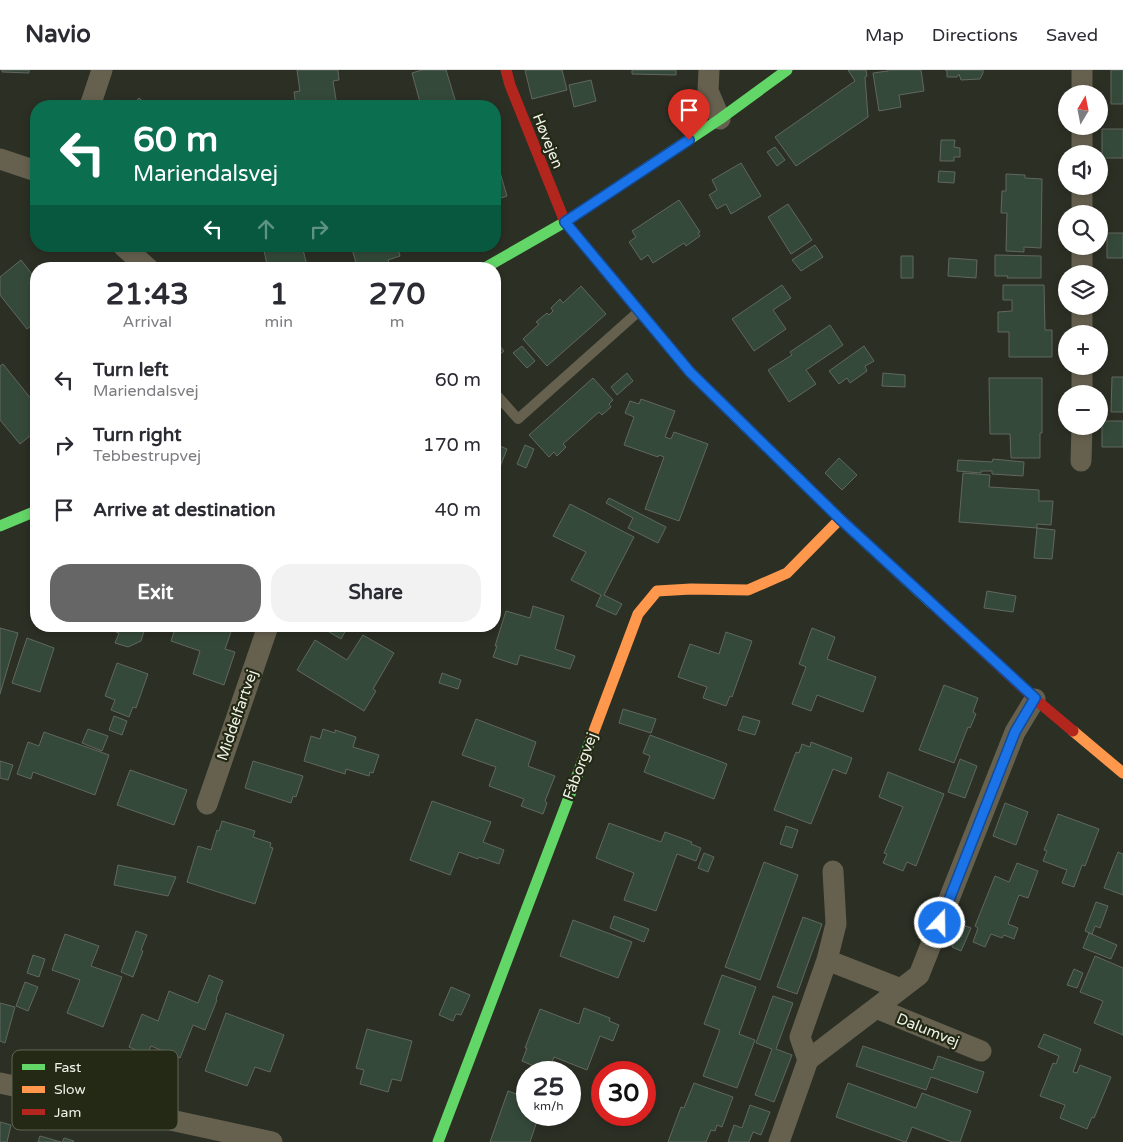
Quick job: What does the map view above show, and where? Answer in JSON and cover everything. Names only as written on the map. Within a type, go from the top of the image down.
[{"type":"street","points":[[92,100],[102,70]]},
{"type":"street","name":"Høvejen","points":[[506,70],[510,85],[565,222],[690,372],[840,519],[1035,698],[1123,773]]},
{"type":"street","points":[[709,70],[708,91],[720,119]]},
{"type":"street","points":[[496,262],[565,222],[720,119],[787,70]]},
{"type":"street","points":[[1082,70],[1082,85]]},
{"type":"street","points":[[0,159],[30,169]]},
{"type":"street","points":[[131,252],[141,262]]},
{"type":"street","points":[[1081,462],[1082,435]]},
{"type":"street","points":[[0,526],[30,514]]},
{"type":"street","name":"Fåborgvej","points":[[438,1142],[638,614],[657,591],[691,589],[748,590],[787,573],[840,519]]},
{"type":"street","name":"Middelfartvej","points":[[207,804],[266,632]]},
{"type":"street","name":"Dalumvej","points":[[808,1060],[919,975],[1015,732],[1035,698]]},
{"type":"street","points":[[779,1142],[808,1060],[800,1036],[827,960],[836,924],[833,871]]},
{"type":"street","name":"Dalumvej","points":[[827,960],[901,989]]},
{"type":"street","name":"Dalumvej","points":[[876,1008],[981,1051]]},
{"type":"street","points":[[178,1122],[272,1142]]},
{"type":"lane","points":[[501,400],[518,419],[639,311]]},
{"type":"building","points":[[2,70],[29,70],[29,73],[2,72]]},
{"type":"building","points":[[297,70],[338,70],[339,80],[333,81],[336,100],[295,100],[294,92],[300,91]]},
{"type":"building","points":[[422,70],[446,70],[455,100],[419,100],[412,73]]},
{"type":"building","points":[[525,70],[562,70],[567,90],[532,99]]},
{"type":"building","points":[[632,70],[676,70],[676,75],[632,74]]},
{"type":"building","points":[[848,70],[866,70],[868,117],[796,166],[775,137],[855,81]]},
{"type":"building","points":[[888,70],[921,70],[924,91],[899,95],[901,107],[879,111],[873,73]]},
{"type":"building","points":[[945,70],[983,70],[983,73],[980,79],[961,80],[959,74],[957,77],[947,77],[947,71]]},
{"type":"building","points":[[1111,70],[1123,70],[1123,104],[1111,104]]},
{"type":"building","points":[[591,80],[596,101],[574,107],[569,85]]},
{"type":"building","points":[[1108,129],[1123,129],[1123,158],[1108,158],[1108,145],[1102,145],[1102,135],[1108,135]]},
{"type":"building","points":[[941,140],[955,140],[954,147],[960,148],[960,157],[954,157],[954,161],[940,161]]},
{"type":"building","points":[[775,147],[785,160],[777,166],[767,152]]},
{"type":"building","points":[[741,163],[761,196],[731,214],[726,204],[717,209],[709,195],[717,190],[712,180]]},
{"type":"building","points":[[939,171],[955,172],[954,183],[938,182]]},
{"type":"building","points":[[1006,174],[1025,175],[1025,178],[1042,179],[1041,248],[1024,247],[1024,252],[1006,251],[1007,213],[1001,213],[1002,191],[1006,191]]},
{"type":"building","points":[[501,176],[507,196],[501,198]]},
{"type":"building","points":[[679,200],[700,232],[698,233],[700,236],[686,246],[684,243],[653,263],[648,255],[641,260],[629,242],[636,237],[632,231]]},
{"type":"building","points":[[788,204],[812,240],[791,254],[768,217]]},
{"type":"building","points":[[1108,233],[1123,233],[1123,258],[1107,258]]},
{"type":"building","points":[[815,245],[823,257],[801,271],[792,260]]},
{"type":"building","points":[[264,252],[304,252],[306,262],[266,262]]},
{"type":"building","points":[[353,252],[399,252],[400,256],[388,260],[389,262],[356,262]]},
{"type":"building","points":[[995,255],[1041,256],[1041,278],[995,276]]},
{"type":"building","points":[[901,256],[913,256],[913,278],[901,278]]},
{"type":"building","points":[[949,258],[977,260],[976,278],[948,276]]},
{"type":"building","points":[[21,260],[30,271],[30,327],[27,329],[0,295],[0,277]]},
{"type":"building","points":[[782,285],[791,298],[773,310],[786,329],[754,351],[732,319]]},
{"type":"building","points":[[1003,285],[1044,285],[1045,330],[1052,330],[1052,357],[1009,357],[1009,332],[998,332],[998,312],[1012,311],[1012,300],[1003,300]]},
{"type":"building","points":[[581,286],[606,314],[547,366],[523,339],[539,324],[536,322],[547,313],[549,315],[553,311],[551,308],[560,299],[563,303]]},
{"type":"building","points":[[830,325],[843,345],[806,370],[816,384],[789,402],[768,370],[792,355],[790,352]]},
{"type":"building","points":[[522,346],[535,361],[527,368],[513,353]]},
{"type":"building","points":[[864,346],[874,361],[865,366],[867,371],[850,383],[847,378],[839,384],[829,371]]},
{"type":"building","points":[[3,364],[30,398],[30,436],[20,444],[0,420],[0,366]]},
{"type":"building","points":[[627,373],[633,381],[617,395],[611,387]]},
{"type":"building","points":[[883,373],[905,375],[905,387],[882,386]]},
{"type":"building","points":[[1112,377],[1123,377],[1123,412],[1111,412]]},
{"type":"building","points":[[593,378],[613,400],[609,404],[611,407],[602,415],[599,412],[563,444],[566,447],[557,456],[554,452],[549,457],[529,435]]},
{"type":"building","points":[[989,378],[1042,378],[1040,458],[1011,458],[1010,434],[990,434]]},
{"type":"building","points":[[641,399],[675,411],[665,437],[671,439],[674,432],[708,444],[679,521],[645,509],[664,457],[659,455],[658,457],[624,445],[634,417],[625,413],[630,401],[639,404]]},
{"type":"building","points":[[1108,421],[1123,421],[1123,447],[1102,447],[1102,435],[1108,435]]},
{"type":"building","points":[[525,445],[534,449],[526,468],[517,464]]},
{"type":"building","points":[[501,446],[507,449],[501,464]]},
{"type":"building","points":[[839,458],[857,475],[842,490],[825,473]]},
{"type":"building","points":[[993,459],[1024,462],[1023,476],[992,474],[992,471],[981,471],[981,473],[957,471],[958,460],[992,462]]},
{"type":"building","points":[[963,473],[990,475],[989,487],[1039,490],[1039,501],[1053,501],[1051,525],[1037,524],[1037,528],[959,522]]},
{"type":"building","points":[[609,498],[666,527],[658,543],[628,528],[633,518],[606,503]]},
{"type":"building","points":[[570,504],[634,537],[604,595],[622,604],[616,615],[596,606],[601,595],[571,580],[586,552],[553,536]]},
{"type":"building","points":[[1037,528],[1055,530],[1052,559],[1034,558]]},
{"type":"building","points":[[987,591],[1016,596],[1013,612],[984,608]]},
{"type":"building","points":[[533,606],[564,616],[555,649],[575,656],[570,669],[520,655],[517,665],[493,657],[506,611],[530,618]]},
{"type":"building","points":[[0,628],[18,633],[0,694]]},
{"type":"building","points":[[812,628],[835,637],[827,659],[876,677],[863,712],[817,695],[811,711],[792,704],[806,667],[799,664]]},
{"type":"building","points":[[116,632],[144,632],[141,641],[128,647],[115,643],[119,633]]},
{"type":"building","points":[[174,632],[231,632],[225,649],[235,652],[224,685],[193,674],[200,651],[171,641]]},
{"type":"building","points":[[329,632],[345,632],[341,639]]},
{"type":"building","points":[[726,632],[752,641],[732,697],[730,696],[726,706],[703,698],[707,687],[678,677],[690,644],[719,654]]},
{"type":"building","points":[[363,635],[394,653],[373,689],[376,691],[364,711],[297,670],[315,640],[347,660]]},
{"type":"building","points":[[27,638],[54,648],[40,692],[12,683]]},
{"type":"building","points":[[117,663],[148,674],[136,708],[133,707],[129,717],[111,710],[115,700],[105,696]]},
{"type":"building","points":[[442,673],[461,680],[458,689],[439,683]]},
{"type":"building","points":[[944,685],[978,698],[973,712],[976,714],[970,728],[968,727],[954,763],[919,750]]},
{"type":"building","points":[[623,709],[656,719],[651,733],[619,723]]},
{"type":"building","points":[[114,716],[127,721],[122,735],[109,730]]},
{"type":"building","points":[[743,716],[760,721],[755,735],[738,730]]},
{"type":"building","points":[[476,719],[536,742],[528,766],[555,776],[545,801],[547,803],[543,814],[521,806],[524,799],[489,786],[496,767],[462,755]]},
{"type":"building","points":[[88,729],[108,736],[102,751],[82,743]]},
{"type":"building","points":[[323,729],[335,733],[335,730],[356,737],[353,747],[379,755],[373,773],[370,772],[369,776],[346,769],[345,774],[304,761],[311,736],[320,739]]},
{"type":"building","points":[[44,732],[109,755],[95,795],[33,772],[31,779],[17,774],[28,742],[39,746]]},
{"type":"building","points":[[650,735],[727,764],[714,799],[644,772],[650,756],[643,753]]},
{"type":"building","points":[[811,742],[852,758],[846,774],[833,769],[811,824],[774,810],[796,752],[799,753],[802,744],[810,747]]},
{"type":"building","points":[[960,759],[977,766],[965,798],[948,792]]},
{"type":"building","points":[[0,761],[13,765],[8,780],[0,778]]},
{"type":"building","points":[[253,761],[303,776],[296,797],[293,796],[291,803],[245,788]]},
{"type":"building","points":[[130,770],[187,790],[174,825],[117,805]]},
{"type":"building","points":[[888,772],[944,794],[916,866],[907,862],[903,871],[883,863],[887,854],[884,853],[903,807],[879,797]]},
{"type":"building","points":[[432,801],[491,822],[483,842],[504,850],[499,864],[459,852],[450,875],[410,860]]},
{"type":"building","points":[[1005,803],[1028,812],[1016,845],[993,836]]},
{"type":"building","points":[[1058,814],[1099,829],[1085,866],[1082,865],[1074,887],[1062,883],[1067,870],[1043,861],[1047,851],[1044,850]]},
{"type":"building","points":[[222,821],[255,831],[253,837],[271,843],[270,847],[273,848],[255,904],[187,882],[198,846],[211,850]]},
{"type":"building","points":[[609,823],[661,842],[665,832],[692,842],[691,844],[701,848],[696,861],[677,854],[656,911],[624,900],[634,873],[596,858]]},
{"type":"building","points":[[786,826],[798,830],[792,848],[780,844]]},
{"type":"building","points":[[1118,852],[1123,854],[1123,895],[1104,888]]},
{"type":"building","points":[[704,853],[714,857],[708,872],[698,868]]},
{"type":"building","points":[[764,862],[798,875],[760,980],[725,967]]},
{"type":"building","points":[[1017,863],[1038,871],[1028,898],[1019,895],[1008,924],[1018,928],[1014,939],[1004,935],[1002,938],[991,934],[985,947],[973,942],[978,928],[975,926],[995,876],[1009,882]]},
{"type":"building","points":[[118,865],[176,877],[168,896],[114,885]]},
{"type":"building","points":[[1096,902],[1108,906],[1100,928],[1095,926],[1092,934],[1085,931]]},
{"type":"building","points":[[614,916],[649,929],[644,942],[610,928]]},
{"type":"building","points":[[803,917],[822,924],[797,994],[777,987]]},
{"type":"building","points":[[573,920],[632,942],[618,978],[560,956]]},
{"type":"building","points":[[961,924],[971,928],[961,951],[952,947]]},
{"type":"building","points":[[136,931],[147,935],[133,977],[121,972]]},
{"type":"building","points":[[1089,933],[1117,945],[1111,959],[1083,948]]},
{"type":"building","points":[[65,934],[99,946],[91,966],[122,977],[103,1027],[67,1013],[80,980],[52,970]]},
{"type":"building","points":[[33,955],[45,959],[39,977],[27,973]]},
{"type":"building","points":[[1095,956],[1123,968],[1123,1035],[1094,1023],[1103,1001],[1080,992]]},
{"type":"building","points":[[1074,969],[1083,973],[1077,988],[1067,985]]},
{"type":"building","points":[[209,975],[223,981],[205,1030],[193,1025],[180,1058],[178,1057],[178,1050],[161,1050],[151,1046],[149,1050],[136,1050],[129,1047],[142,1014],[158,1021],[169,991],[198,1003]]},
{"type":"building","points":[[722,975],[756,987],[739,1034],[755,1040],[737,1088],[703,1076],[720,1030],[704,1024]]},
{"type":"building","points":[[25,982],[38,987],[28,1011],[16,1006]]},
{"type":"building","points":[[451,987],[470,995],[461,1015],[456,1014],[453,1021],[439,1015]]},
{"type":"building","points":[[773,996],[793,1003],[776,1049],[792,1055],[774,1102],[755,1095],[772,1049],[756,1043]]},
{"type":"building","points":[[0,1003],[15,1007],[5,1043],[0,1041]]},
{"type":"building","points":[[584,1008],[610,1018],[609,1021],[619,1025],[613,1041],[600,1036],[587,1070],[581,1068],[581,1061],[564,1061],[554,1057],[552,1061],[522,1061],[540,1009],[579,1024]]},
{"type":"building","points":[[226,1013],[284,1035],[270,1072],[255,1067],[247,1086],[205,1071]]},
{"type":"building","points":[[367,1029],[412,1041],[401,1081],[392,1079],[388,1092],[360,1084],[364,1070],[356,1068]]},
{"type":"building","points":[[1044,1034],[1081,1049],[1073,1072],[1077,1073],[1080,1065],[1111,1077],[1094,1118],[1092,1117],[1087,1129],[1060,1118],[1065,1105],[1040,1096],[1053,1063],[1056,1064],[1059,1056],[1038,1047]]},
{"type":"building","points":[[863,1046],[933,1070],[938,1056],[984,1072],[977,1093],[931,1077],[926,1090],[856,1066]]},
{"type":"building","points":[[694,1083],[733,1097],[722,1127],[717,1125],[715,1131],[711,1130],[706,1142],[668,1142],[681,1107],[684,1108]]},
{"type":"building","points":[[848,1083],[916,1108],[922,1093],[971,1111],[960,1142],[952,1142],[912,1127],[905,1142],[836,1117]]},
{"type":"building","points":[[508,1091],[516,1094],[516,1126],[535,1126],[530,1142],[490,1142]]},
{"type":"building","points":[[750,1105],[770,1112],[761,1135],[753,1132],[749,1142],[728,1142],[734,1125],[742,1128]]},
{"type":"building","points":[[0,1122],[11,1125],[7,1142],[0,1142]]},
{"type":"building","points":[[40,1136],[61,1142],[38,1142]]},
{"type":"building","points":[[64,1138],[74,1141],[62,1142]]},
{"type":"traffic: fast","points":[[495,262],[565,222],[720,119],[787,70]]},
{"type":"traffic: fast","points":[[745,426],[840,519],[932,604]]},
{"type":"traffic: fast","points":[[0,526],[30,514]]},
{"type":"traffic: fast","points":[[438,1142],[591,739]]},
{"type":"traffic: slow","points":[[604,269],[690,372],[745,426]]},
{"type":"traffic: slow","points":[[591,739],[638,614],[657,591],[691,589],[748,590],[787,573],[840,519]]},
{"type":"traffic: slow","points":[[1073,731],[1123,773]]},
{"type":"traffic: jam","points":[[506,70],[510,85],[565,222],[604,269]]},
{"type":"traffic: jam","points":[[932,604],[1035,699],[1073,731]]},
{"type":"route","points":[[689,140],[565,222],[690,372],[840,519],[1035,698],[1015,732],[940,923]]}]
